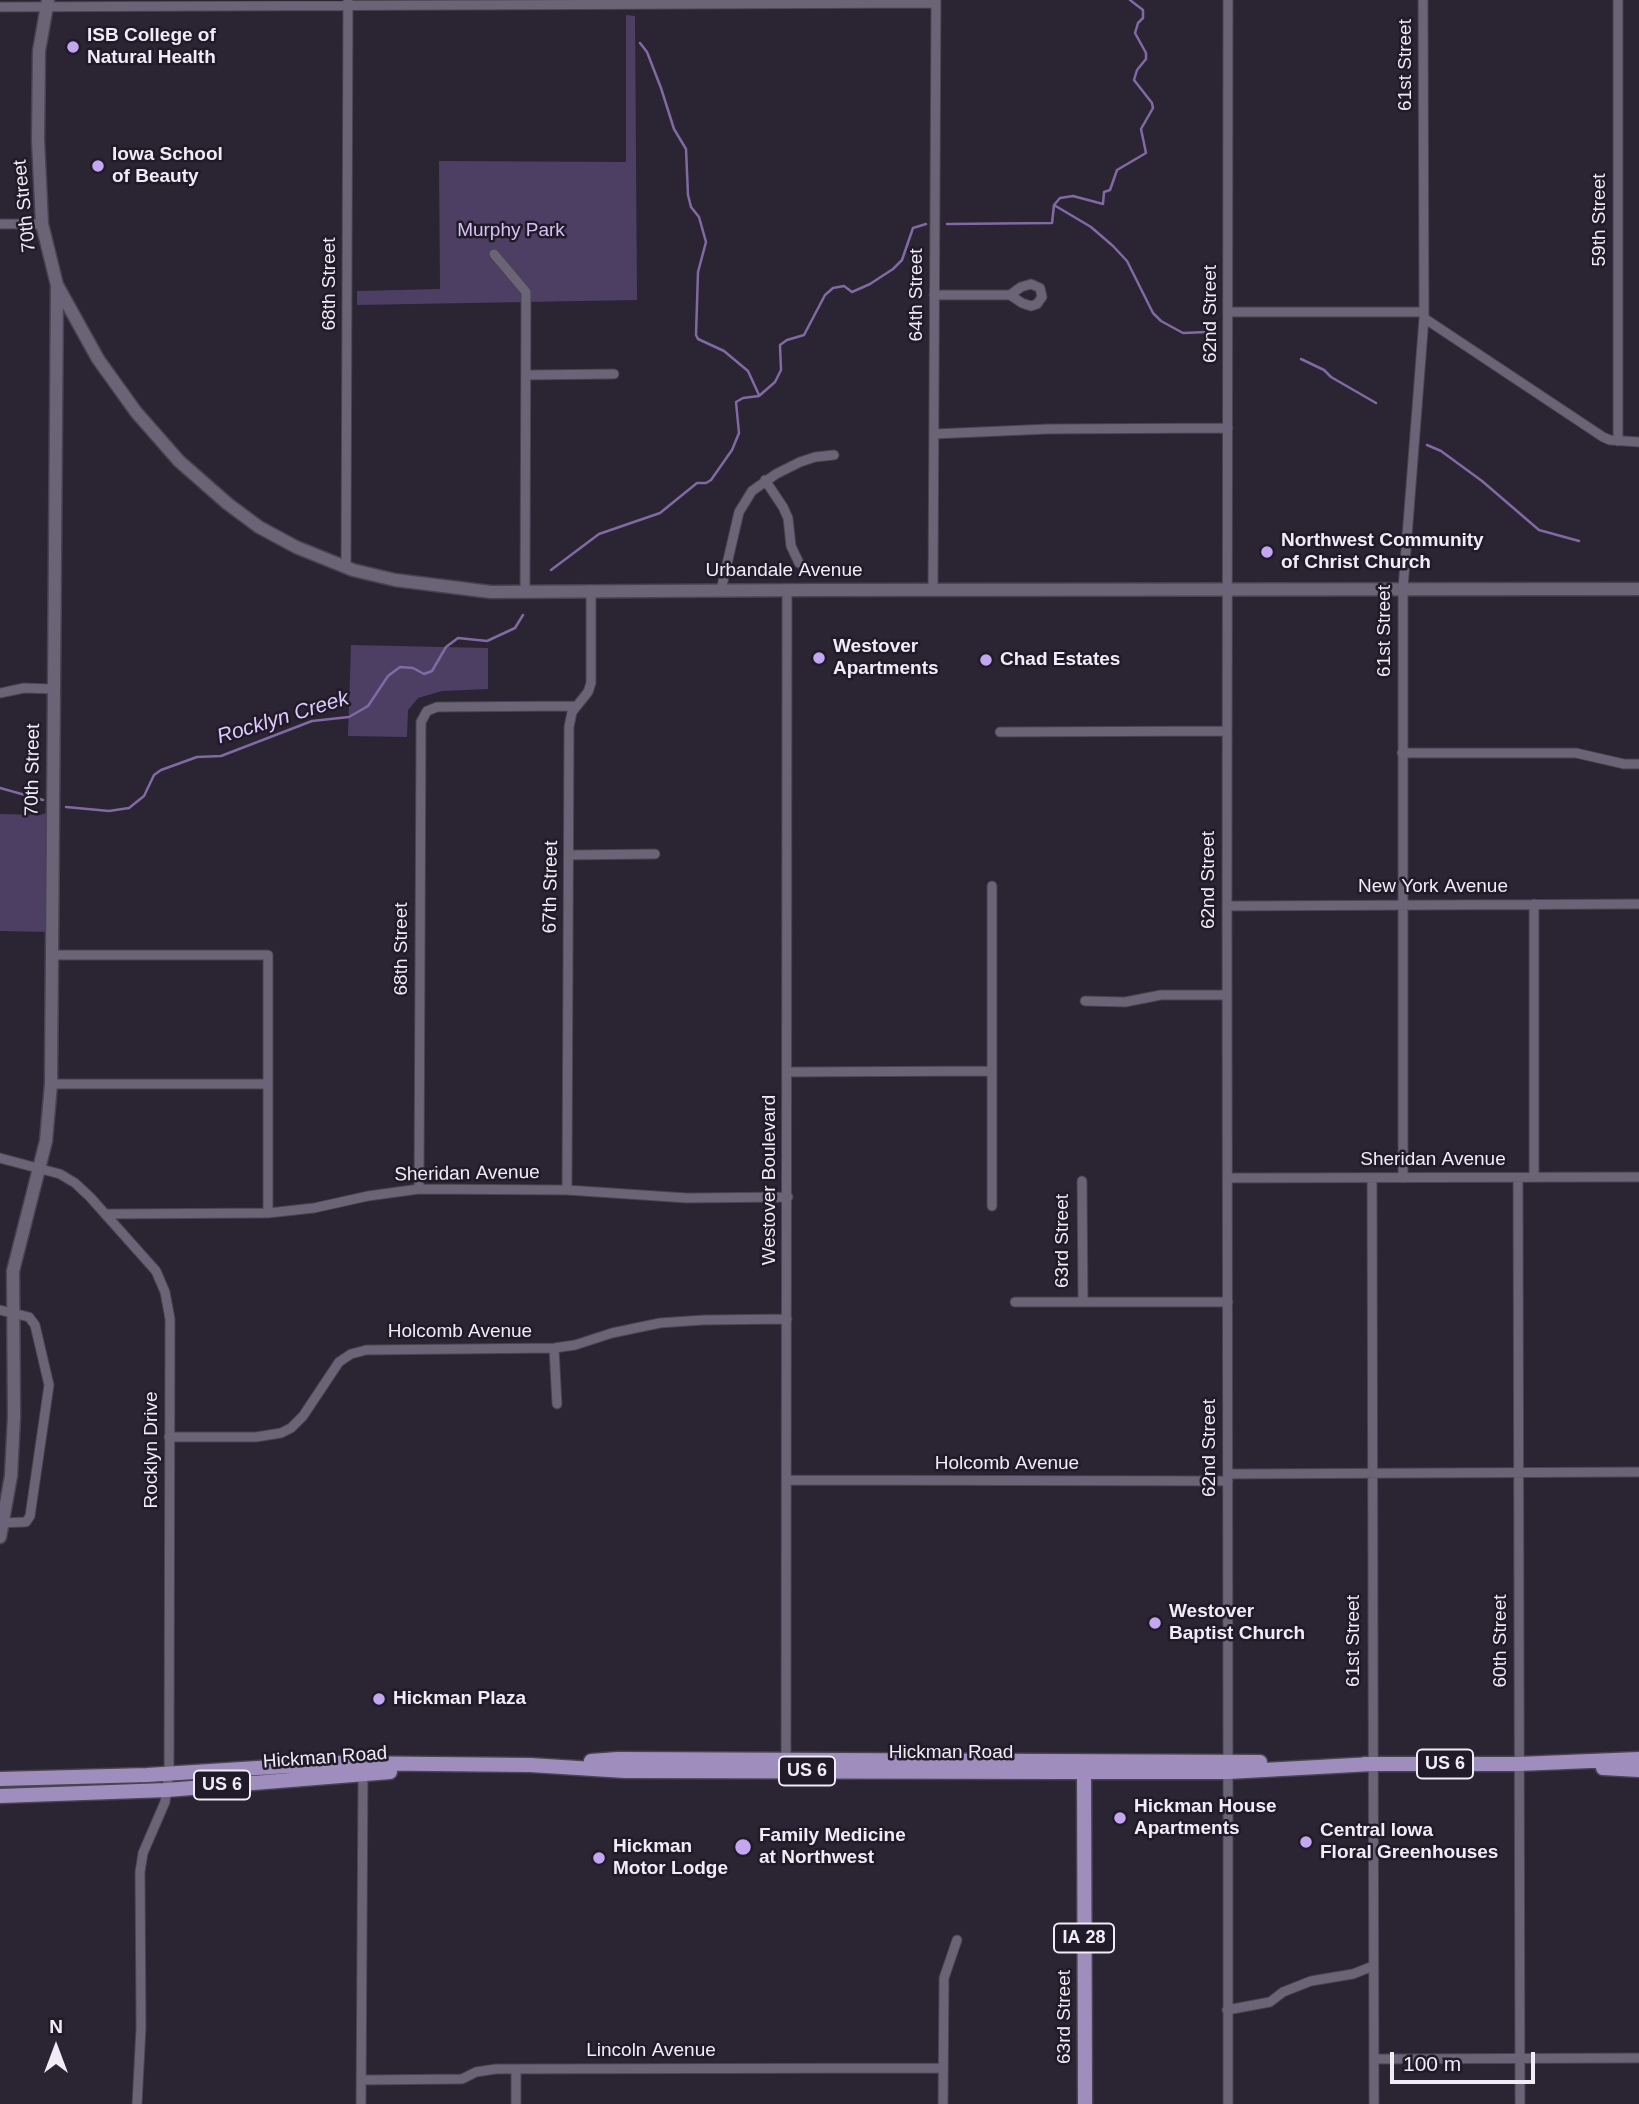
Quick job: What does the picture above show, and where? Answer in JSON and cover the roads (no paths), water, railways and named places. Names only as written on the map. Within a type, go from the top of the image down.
[{"type":"main road","name":"Hickman Road","points":[[0,1796],[167,1790],[363,1769],[444,1765],[530,1765],[625,1771],[786,1766],[1518,1764],[1639,1759]]},
{"type":"main road","name":"Hickman Road","points":[[0,1779],[336,1763],[363,1769]]},
{"type":"main road","name":"Hickman Road","points":[[1518,1764],[1639,1770]]},
{"type":"main road","name":"63rd Street","points":[[1084,1766],[1085,2104]]},
{"type":"street","name":"62nd Street","points":[[1228,0],[1228,2104]]},
{"type":"street","name":"61st Street","points":[[1403,1178],[1403,588],[1424,315],[1423,0]]},
{"type":"street","name":"59th Street","points":[[1618,0],[1618,441]]},
{"type":"street","points":[[0,7],[48,3],[936,1]]},
{"type":"street","name":"64th Street","points":[[933,590],[936,1]]},
{"type":"street","name":"70th Street","points":[[0,1537],[12,1448],[6,1312],[13,1271],[49,1123],[51,1084],[57,285],[42,224],[38,75],[40,43],[48,3]]},
{"type":"street","name":"68th Street","points":[[346,568],[348,3]]},
{"type":"street","points":[[0,224],[42,224]]},
{"type":"street","points":[[494,254],[526,292],[525,592]]},
{"type":"street","name":"Urbandale Avenue","points":[[57,285],[98,359],[136,412],[179,461],[228,504],[259,527],[296,547],[346,568],[395,580],[484,592],[1639,589]]},
{"type":"street","points":[[934,295],[1010,295]]},
{"type":"street","points":[[1228,312],[1424,315],[1603,436],[1618,441],[1639,442]]},
{"type":"street","points":[[526,375],[614,374]]},
{"type":"street","points":[[934,434],[1048,429],[1228,428]]},
{"type":"street","points":[[721,590],[739,512],[752,491],[765,480],[800,462],[834,455]]},
{"type":"street","points":[[765,480],[788,519],[791,546],[799,563]]},
{"type":"street","name":"67th Street","points":[[567,1190],[569,727],[575,706],[591,683],[591,590]]},
{"type":"street","name":"Westover Boulevard","points":[[786,1766],[787,590]]},
{"type":"street","points":[[0,692],[24,688],[53,689]]},
{"type":"street","name":"68th Street","points":[[419,1189],[421,722],[427,711],[449,705],[575,706]]},
{"type":"street","points":[[1000,732],[1227,731]]},
{"type":"street","points":[[1402,753],[1576,753],[1624,764],[1639,764]]},
{"type":"street","points":[[569,855],[655,854]]},
{"type":"street","points":[[992,886],[992,1206]]},
{"type":"street","points":[[1534,904],[1534,1177]]},
{"type":"street","name":"New York Avenue","points":[[1227,906],[1639,904]]},
{"type":"street","points":[[51,955],[268,955],[268,1213]]},
{"type":"street","points":[[1085,1001],[1125,1002],[1161,995],[1227,995]]},
{"type":"street","points":[[788,1072],[992,1071]]},
{"type":"street","points":[[51,1084],[268,1084]]},
{"type":"street","name":"Rocklyn Drive","points":[[0,1158],[60,1174],[75,1183],[149,1262],[165,1292],[170,1319],[169,1773],[165,1802],[143,1853],[140,1872],[141,2028],[137,2104]]},
{"type":"street","name":"Sheridan Avenue","points":[[1228,1178],[1639,1177]]},
{"type":"street","name":"61st Street","points":[[1372,1178],[1374,2104]]},
{"type":"street","name":"60th Street","points":[[1518,1178],[1520,2104]]},
{"type":"street","name":"63rd Street","points":[[1082,1181],[1083,1302]]},
{"type":"street","name":"Sheridan Avenue","points":[[106,1214],[268,1213],[314,1208],[368,1196],[419,1189],[567,1190],[687,1198],[788,1197]]},
{"type":"street","points":[[1014,1302],[1227,1302]]},
{"type":"street","points":[[1,1523],[26,1522],[30,1516],[49,1392],[49,1377],[35,1325],[29,1317],[6,1312]]},
{"type":"street","name":"Holcomb Avenue","points":[[169,1437],[256,1437],[281,1433],[303,1416],[339,1362],[351,1354],[366,1350],[554,1348],[575,1345],[612,1332],[660,1323],[787,1319]]},
{"type":"street","points":[[554,1348],[557,1404]]},
{"type":"street","name":"Holcomb Avenue","points":[[787,1480],[1228,1478],[1639,1472]]},
{"type":"street","points":[[362,2104],[363,1769]]},
{"type":"street","points":[[943,2104],[944,1978],[957,1940]]},
{"type":"street","points":[[1227,2010],[1270,2002],[1283,1992],[1311,1981],[1353,1974],[1373,1966]]},
{"type":"street","points":[[1374,2059],[1639,2058]]},
{"type":"street","name":"Lincoln Avenue","points":[[361,2080],[462,2079],[476,2072],[516,2069],[943,2068]]},
{"type":"street","points":[[516,2069],[516,2104]]},
{"type":"waterway","name":"Rocklyn Creek","points":[[947,224],[1052,223],[1054,205],[1060,198],[1073,196],[1103,204],[1104,192],[1110,190],[1117,170],[1146,153],[1141,129],[1153,108],[1134,80],[1137,70],[1146,59],[1146,53],[1135,33],[1143,18],[1143,10],[1130,0]]},
{"type":"waterway","points":[[640,43],[647,52],[674,129],[686,149],[688,195],[691,207],[699,217],[706,242],[698,272],[696,335],[698,339],[724,351],[748,371],[759,395]]},
{"type":"waterway","points":[[1054,205],[1091,227],[1127,261],[1153,313],[1161,321],[1183,333],[1207,332]]},
{"type":"waterway","name":"Rocklyn Creek","points":[[551,570],[599,534],[660,513],[697,483],[711,480],[732,450],[739,433],[736,402],[743,398],[759,396],[775,382],[781,370],[780,345],[804,335],[825,295],[833,288],[844,286],[852,292],[893,269],[902,260],[913,228],[926,224]]},
{"type":"waterway","points":[[1301,359],[1324,370],[1331,377],[1376,403]]},
{"type":"waterway","points":[[1427,445],[1441,451],[1482,481],[1539,530],[1579,541]]},
{"type":"waterway","name":"Rocklyn Creek","points":[[66,807],[109,811],[129,808],[144,796],[154,775],[161,770],[197,757],[221,756],[312,721],[349,717],[368,706],[388,676],[400,667],[413,668],[424,674],[432,671],[446,647],[458,638],[487,641],[515,628],[523,615]]},
{"type":"waterway","name":"Rocklyn Creek","points":[[0,788],[43,800]]},
{"type":"place","name":"ISB College of Natural Health","points":[[73,47]]},
{"type":"place","name":"Iowa School of Beauty","points":[[98,166]]},
{"type":"place","name":"Northwest Community of Christ Church","points":[[1267,552]]},
{"type":"place","name":"Westover Apartments","points":[[819,658]]},
{"type":"place","name":"Chad Estates","points":[[986,660]]},
{"type":"place","name":"Westover Baptist Church","points":[[1155,1623]]},
{"type":"place","name":"Hickman Plaza","points":[[379,1699]]},
{"type":"place","name":"Hickman House Apartments","points":[[1120,1818]]},
{"type":"place","name":"Central Iowa Floral Greenhouses","points":[[1306,1842]]},
{"type":"place","name":"Family Medicine at Northwest","points":[[743,1847]]},
{"type":"place","name":"Hickman Motor Lodge","points":[[599,1858]]},
{"type":"park label","name":"Murphy Park","points":[[511,231]]}]
